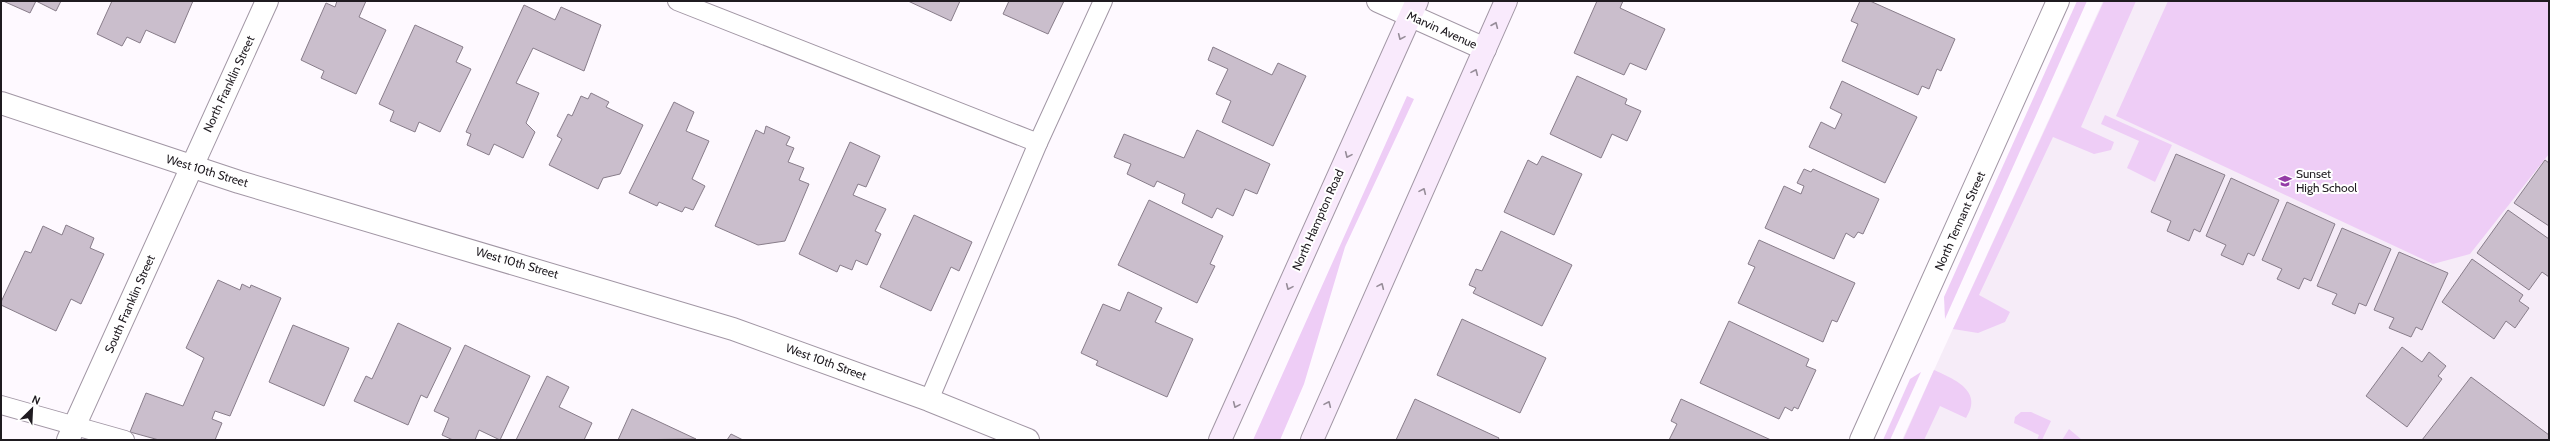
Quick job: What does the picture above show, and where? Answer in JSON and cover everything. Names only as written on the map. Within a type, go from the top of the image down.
[{"type":"main road","points":[[1312,440],[1506,1]]},
{"type":"main road","name":"North Hampton Road","points":[[1220,440],[1413,8]]},
{"type":"street","name":"North Franklin Street","points":[[191,167],[267,1]]},
{"type":"street","name":"Marvin Avenue","points":[[1378,1],[1413,8],[1485,49]]},
{"type":"street","name":"North Tennant Street","points":[[1861,440],[2058,1]]},
{"type":"street","name":"West 10th Street","points":[[1,103],[191,167],[734,329],[929,400],[1028,440]]},
{"type":"street","name":"South Franklin Street","points":[[71,433],[191,167]]},
{"type":"lane","points":[[677,1],[1038,143]]},
{"type":"lane","points":[[929,400],[1038,143],[1103,1]]},
{"type":"lane","points":[[1,405],[71,433],[125,440]]},
{"type":"shaded area","points":[[2077,1],[2087,1],[1945,319],[1944,297]]},
{"type":"shaded area","name":"Sunset High School","points":[[2103,1],[2549,1],[2549,440],[1902,440]]},
{"type":"shaded area","points":[[2104,1],[2136,1],[2081,127],[2114,142],[2111,150],[2094,154],[2053,137],[1979,295],[2010,312],[2005,322],[1978,333],[1953,329]]},
{"type":"shaded area","points":[[2168,1],[2549,1],[2549,154],[2470,254],[2433,264],[2116,116]]},
{"type":"shaded area","points":[[1407,96],[1414,99],[1345,247],[1304,384],[1280,440],[1253,440]]},
{"type":"shaded area","points":[[2105,115],[2172,145],[2155,182],[2127,168],[2139,141],[2101,124]]},
{"type":"shaded area","points":[[1934,370],[1958,382],[1964,387],[1969,393],[1971,409],[1966,418],[1940,406],[1924,440],[1903,440]]},
{"type":"shaded area","points":[[1921,372],[1890,440],[1883,440],[1910,379]]},
{"type":"shaded area","points":[[2021,412],[2031,412],[2051,421],[2042,440],[2037,440],[2039,435],[2014,423],[2015,417]]},
{"type":"shaded area","points":[[2069,429],[2082,440],[2062,440]]},
{"type":"building","points":[[3,1],[36,1],[30,13]]},
{"type":"building","points":[[36,1],[61,1],[56,11]]},
{"type":"building","points":[[112,1],[193,1],[175,43],[146,30],[140,43],[127,37],[122,46],[97,34]]},
{"type":"building","points":[[337,1],[366,1],[359,17],[386,30],[356,94],[321,78],[324,71],[301,60],[326,3],[335,7]]},
{"type":"building","points":[[908,1],[960,1],[951,21]]},
{"type":"building","points":[[1009,1],[1064,1],[1048,34],[1003,14]]},
{"type":"building","points":[[1597,1],[1623,1],[1620,8],[1665,29],[1646,70],[1630,63],[1624,75],[1574,53]]},
{"type":"building","points":[[1860,1],[1870,1],[1955,39],[1941,71],[1937,69],[1929,89],[1922,86],[1918,95],[1842,61],[1858,24],[1851,21]]},
{"type":"building","points":[[524,5],[555,20],[561,7],[601,25],[584,71],[533,48],[516,83],[539,93],[526,123],[535,132],[523,158],[494,144],[489,155],[467,145],[471,134],[466,132]]},
{"type":"building","points":[[415,25],[463,47],[456,62],[471,69],[440,132],[419,122],[415,132],[390,121],[394,111],[379,104]]},
{"type":"building","points":[[1213,47],[1272,75],[1278,63],[1306,76],[1273,146],[1222,122],[1231,101],[1216,94],[1228,69],[1208,60]]},
{"type":"building","points":[[1577,76],[1627,99],[1625,104],[1641,111],[1627,141],[1612,134],[1601,158],[1550,134]]},
{"type":"building","points":[[1842,81],[1917,117],[1885,183],[1809,147],[1821,122],[1835,129],[1842,114],[1830,108]]},
{"type":"building","points":[[591,93],[609,102],[606,107],[643,125],[620,174],[603,178],[598,189],[549,165],[562,139],[557,136],[568,114],[572,116],[581,96],[588,99]]},
{"type":"building","points":[[674,102],[694,112],[686,131],[709,141],[692,179],[705,186],[693,210],[685,207],[682,212],[659,202],[657,206],[629,193]]},
{"type":"building","points":[[766,126],[790,137],[786,145],[794,148],[788,162],[804,168],[799,180],[809,184],[785,241],[758,245],[715,226],[756,130],[764,134]]},
{"type":"building","points":[[1197,130],[1270,164],[1257,194],[1245,189],[1233,216],[1217,208],[1212,218],[1182,203],[1185,194],[1157,181],[1154,187],[1127,174],[1131,164],[1114,157],[1124,134],[1184,158]]},
{"type":"building","points":[[850,142],[880,156],[866,187],[858,184],[853,195],[886,209],[875,231],[881,234],[867,265],[856,260],[852,270],[840,265],[837,272],[799,254]]},
{"type":"building","points":[[2176,154],[2225,175],[2200,232],[2194,229],[2189,241],[2167,231],[2171,221],[2151,212]]},
{"type":"building","points":[[1542,156],[1582,174],[1554,235],[1504,212],[1528,160],[1537,165]]},
{"type":"building","points":[[2545,160],[2549,163],[2549,226],[2514,203]]},
{"type":"building","points":[[1804,169],[1811,172],[1813,169],[1879,199],[1863,234],[1858,232],[1854,238],[1846,233],[1834,259],[1765,228],[1784,186],[1801,194],[1804,186],[1797,183]]},
{"type":"building","points":[[2231,178],[2279,200],[2254,256],[2248,253],[2243,265],[2221,255],[2226,245],[2206,236]]},
{"type":"building","points":[[1149,200],[1223,236],[1210,264],[1215,266],[1197,303],[1118,265]]},
{"type":"building","points":[[2287,202],[2335,224],[2311,281],[2304,278],[2299,289],[2277,279],[2282,269],[2262,260]]},
{"type":"building","points":[[2508,210],[2549,239],[2549,277],[2542,272],[2529,290],[2477,253]]},
{"type":"building","points":[[914,215],[972,242],[959,271],[951,267],[931,311],[880,287]]},
{"type":"building","points":[[66,225],[94,238],[90,248],[104,254],[81,304],[71,299],[56,331],[1,305],[1,302],[25,251],[31,253],[43,226],[62,235]]},
{"type":"building","points":[[2342,228],[2391,249],[2366,306],[2359,303],[2355,314],[2332,304],[2337,294],[2317,286]]},
{"type":"building","points":[[1501,231],[1572,265],[1542,326],[1473,293],[1476,288],[1469,285],[1476,269],[1482,271]]},
{"type":"building","points":[[1759,240],[1855,283],[1837,322],[1832,320],[1823,342],[1738,303],[1755,267],[1748,264]]},
{"type":"building","points":[[2399,252],[2448,273],[2422,330],[2416,327],[2411,337],[2389,328],[2394,318],[2374,310]]},
{"type":"building","points":[[2472,259],[2523,295],[2519,301],[2529,308],[2515,328],[2506,321],[2494,339],[2442,302]]},
{"type":"building","points":[[218,280],[240,290],[242,284],[250,288],[251,285],[281,298],[230,416],[215,411],[212,419],[222,423],[215,440],[159,440],[130,432],[146,393],[183,406],[204,358],[186,348]]},
{"type":"building","points":[[1128,292],[1162,308],[1155,322],[1193,339],[1167,397],[1096,365],[1098,361],[1081,353],[1103,304],[1120,311]]},
{"type":"building","points":[[1462,319],[1546,358],[1520,413],[1437,375]]},
{"type":"building","points":[[1729,321],[1809,359],[1806,366],[1816,370],[1798,409],[1794,407],[1792,411],[1785,407],[1779,419],[1700,383]]},
{"type":"building","points":[[398,323],[451,348],[427,398],[421,395],[408,425],[354,401],[366,376],[372,379]]},
{"type":"building","points":[[293,325],[349,348],[324,406],[269,382]]},
{"type":"building","points":[[465,345],[530,376],[500,440],[479,430],[475,440],[453,440],[442,435],[449,418],[434,411]]},
{"type":"building","points":[[2402,347],[2422,362],[2429,352],[2446,366],[2438,376],[2442,379],[2407,427],[2366,396]]},
{"type":"building","points":[[547,376],[569,387],[559,407],[592,423],[584,440],[516,440]]},
{"type":"building","points":[[2471,377],[2549,435],[2549,440],[2422,440]]},
{"type":"building","points":[[1415,399],[1499,438],[1498,440],[1396,440]]},
{"type":"building","points":[[1681,399],[1771,440],[1669,440],[1677,424],[1671,421]]},
{"type":"building","points":[[632,409],[696,439],[618,440]]},
{"type":"building","points":[[731,434],[743,440],[727,440]]},
{"type":"place","name":"Sunset High School","points":[[2285,181]]}]
